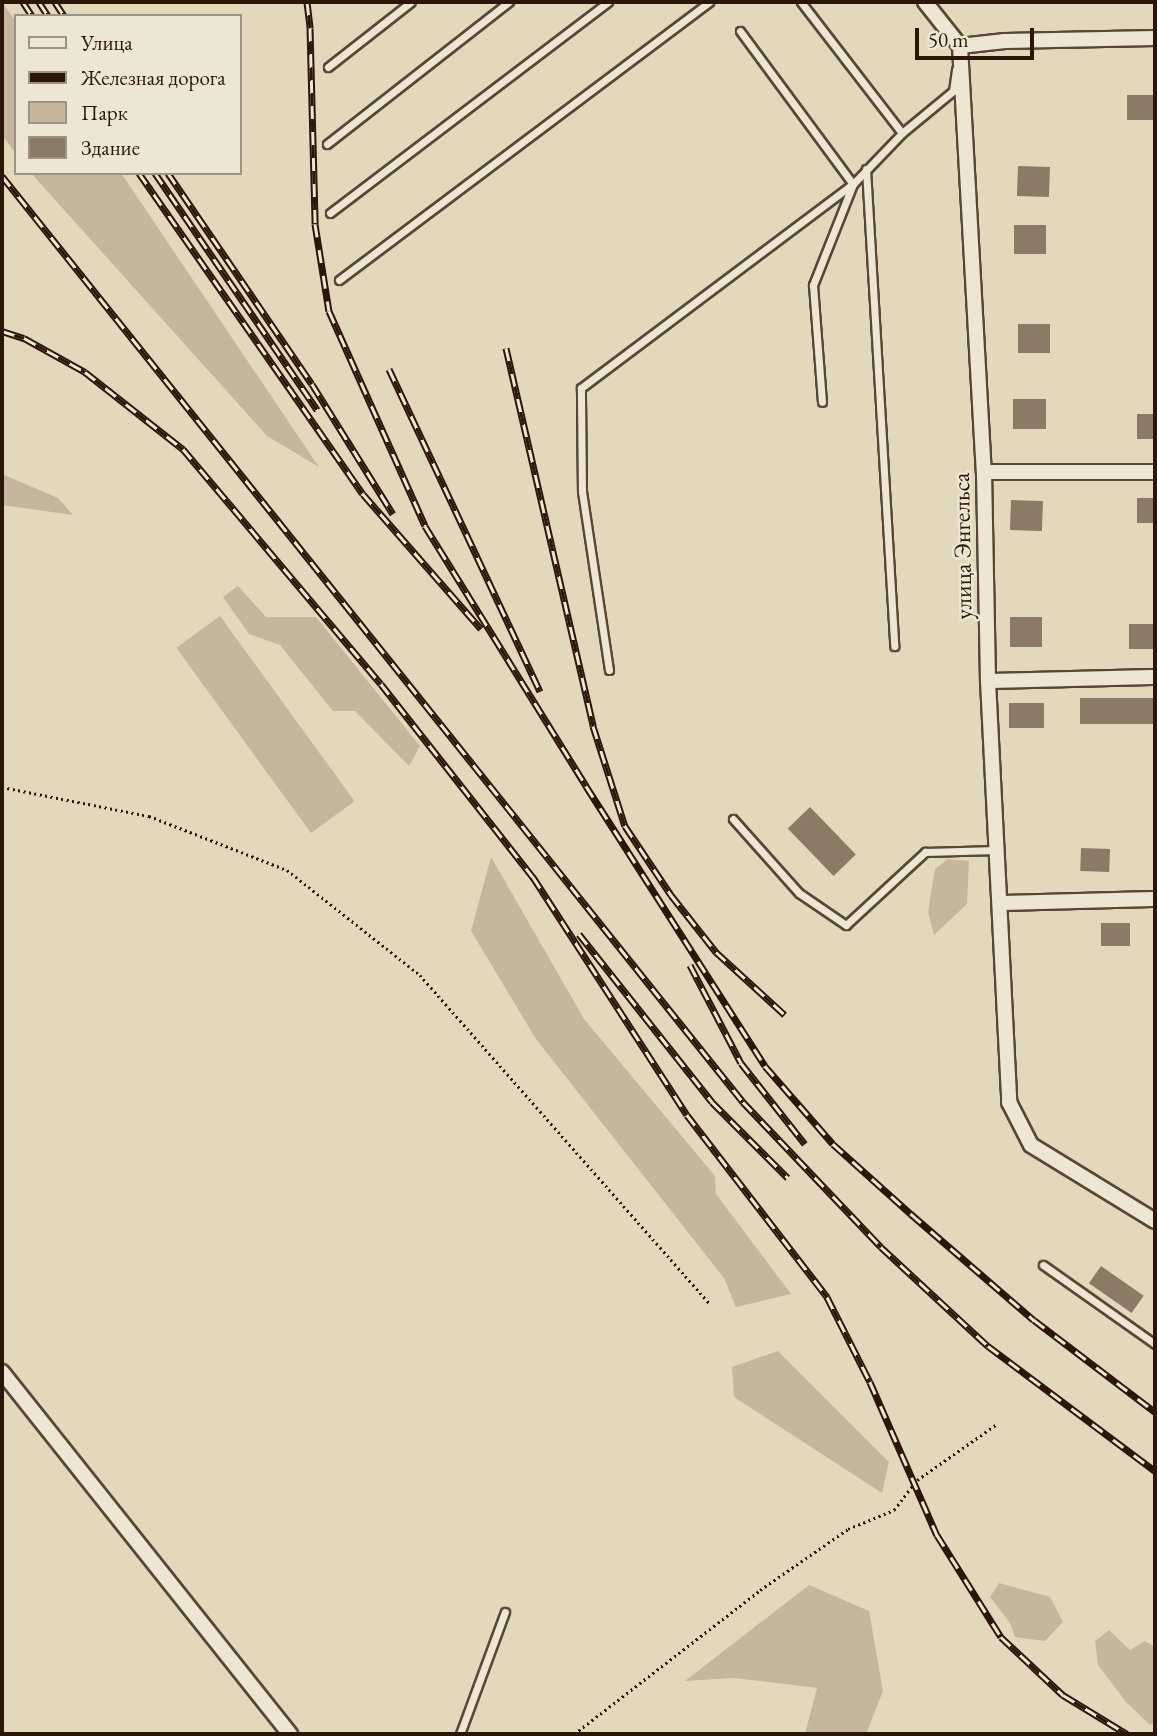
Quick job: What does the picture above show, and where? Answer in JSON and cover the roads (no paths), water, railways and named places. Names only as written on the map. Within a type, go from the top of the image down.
[{"type":"street","points":[[925,2],[960,46],[1005,41],[1155,38]]},
{"type":"street","name":"улица Энгельса","points":[[960,46],[984,472],[988,681],[1009,1102],[1031,1145],[1155,1221]]},
{"type":"street","points":[[984,472],[1155,472]]},
{"type":"street","points":[[988,681],[1155,677]]},
{"type":"street","points":[[1001,903],[1155,899]]},
{"type":"street","points":[[2,1372],[290,1734]]},
{"type":"lane","points":[[328,67],[411,2]]},
{"type":"lane","points":[[327,144],[509,2]]},
{"type":"lane","points":[[330,213],[608,2]]},
{"type":"lane","points":[[339,279],[709,2]]},
{"type":"lane","points":[[801,2],[902,133]]},
{"type":"lane","points":[[740,31],[853,184]]},
{"type":"lane","points":[[608,670],[582,492],[581,388],[853,184],[902,133],[953,91],[960,46]]},
{"type":"lane","points":[[866,169],[894,646]]},
{"type":"lane","points":[[822,402],[813,285],[853,184]]},
{"type":"lane","points":[[733,819],[799,893],[846,925],[925,852],[998,850]]},
{"type":"lane","points":[[1043,1265],[1155,1345]]},
{"type":"lane","points":[[460,1734],[505,1612]]},
{"type":"railway","points":[[23,2],[31,14]]},
{"type":"railway","points":[[39,2],[47,14]]},
{"type":"railway","points":[[55,2],[63,14]]},
{"type":"railway","points":[[307,2],[315,224],[329,311],[425,526],[586,786],[765,1066],[833,1144],[911,1214],[1034,1320],[1155,1412]]},
{"type":"railway","points":[[140,175],[363,494],[481,629]]},
{"type":"railway","points":[[156,175],[317,410]]},
{"type":"railway","points":[[169,175],[312,384],[393,514]]},
{"type":"railway","points":[[2,176],[743,1102],[881,1247],[988,1346],[1155,1471]]},
{"type":"railway","points":[[2,331],[24,338],[85,372],[183,449],[381,684],[533,877],[687,1115],[827,1297],[870,1382],[937,1535],[1001,1637],[1063,1695],[1127,1734]]},
{"type":"railway","points":[[506,348],[593,726],[625,826],[671,895],[716,952],[785,1015]]},
{"type":"railway","points":[[389,369],[540,691]]},
{"type":"railway","points":[[579,934],[712,1102],[788,1178]]},
{"type":"railway","points":[[690,965],[741,1063],[805,1144]]}]
